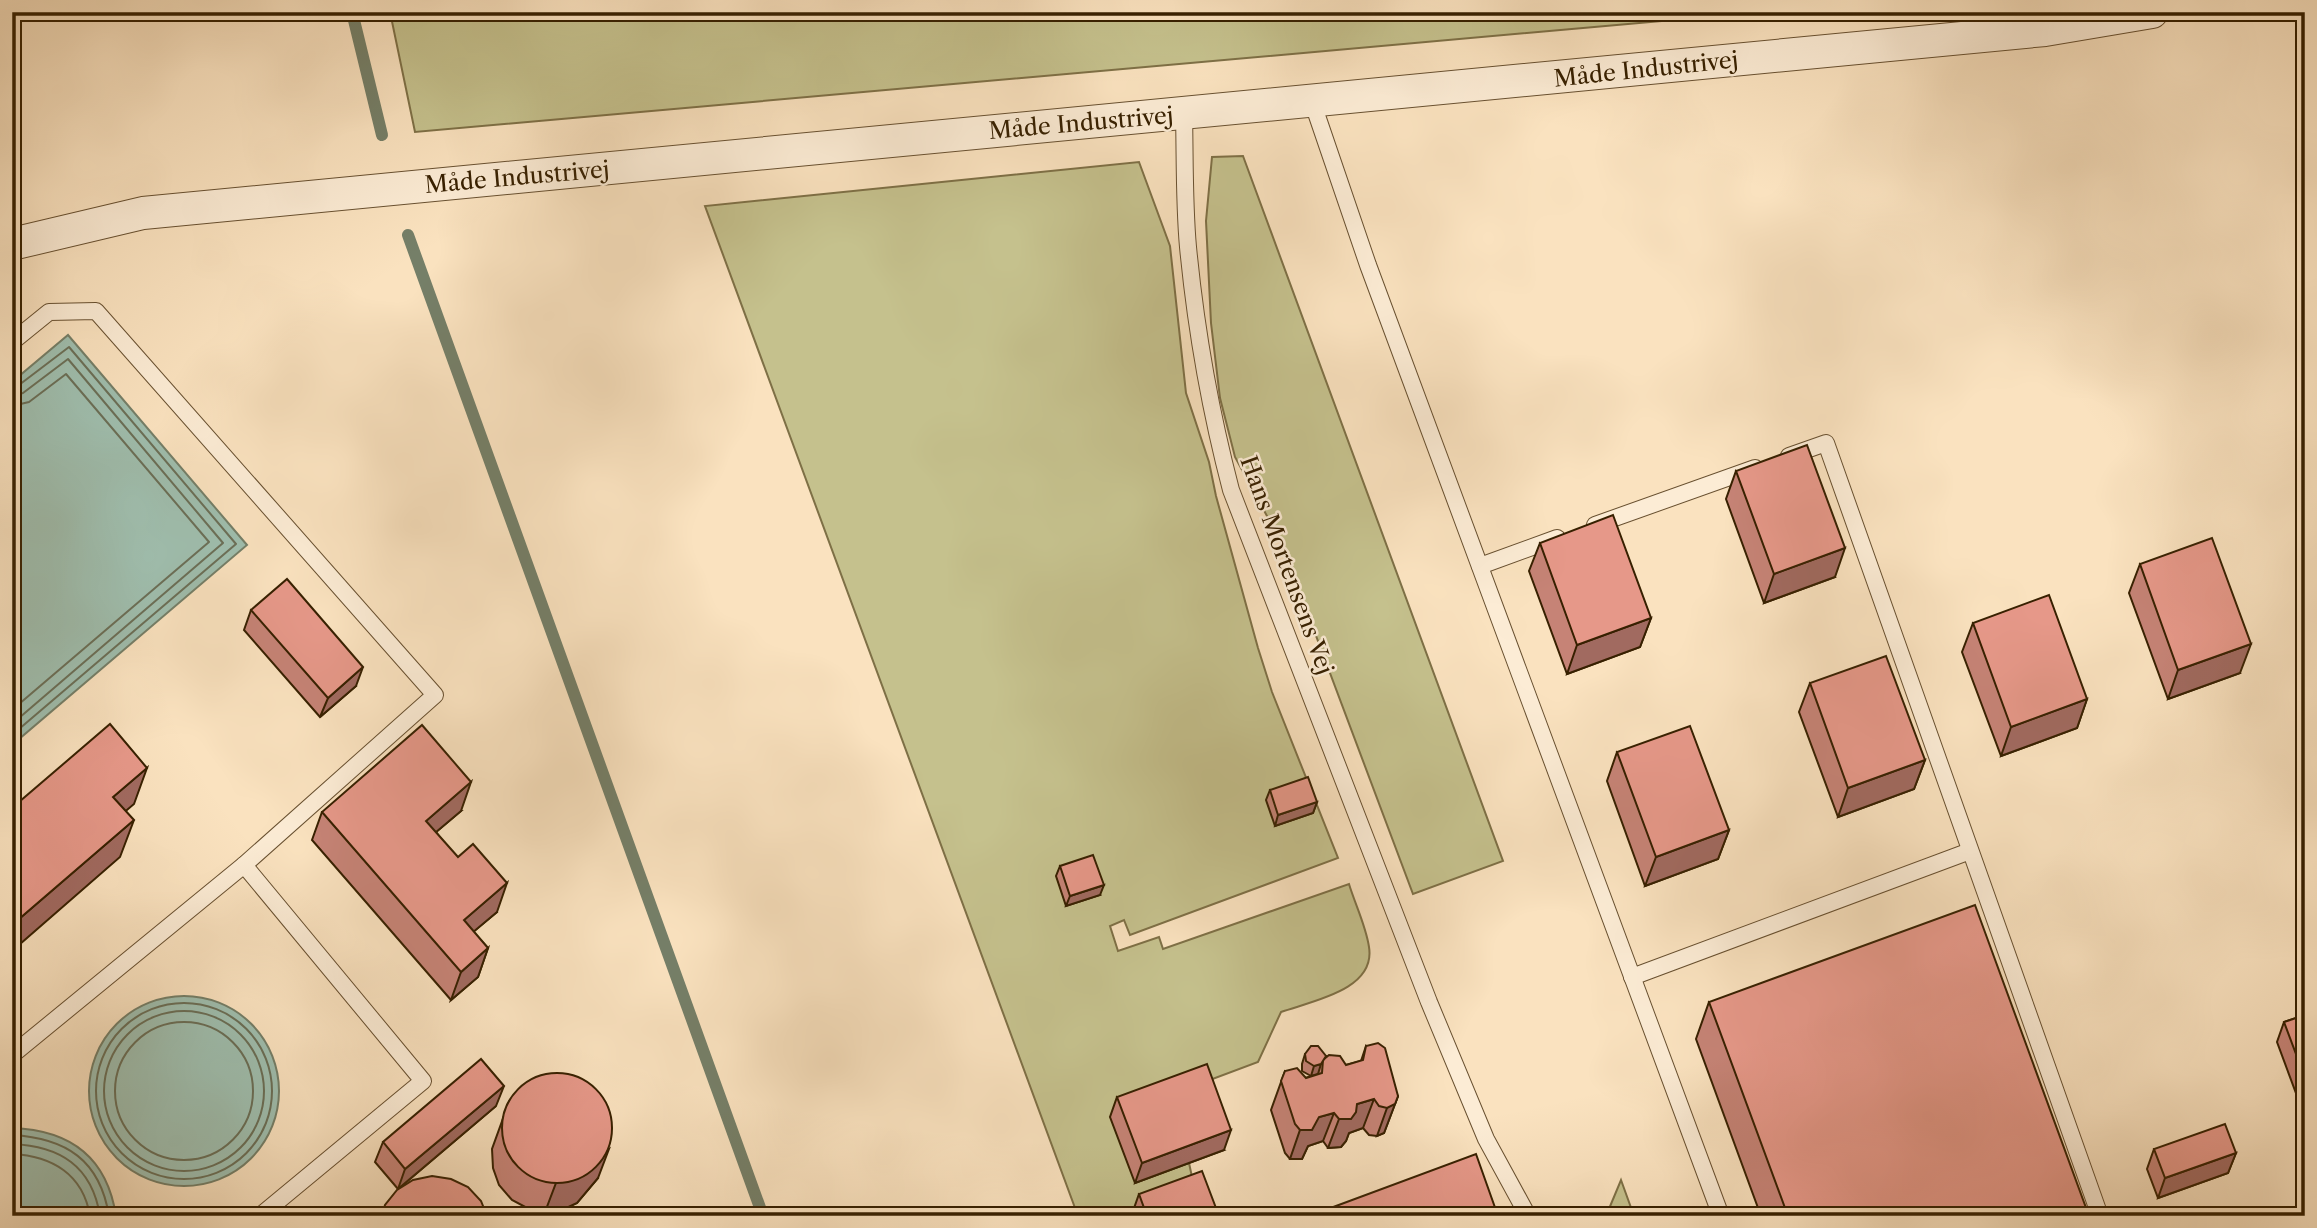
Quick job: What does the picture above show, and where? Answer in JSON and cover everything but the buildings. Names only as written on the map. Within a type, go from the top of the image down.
[{"type":"street","name":"Måde Industrivej","points":[[12,244],[143,213],[2045,30],[2152,12]]},
{"type":"lane","points":[[1312,101],[1373,278],[1721,1216]]},
{"type":"lane","name":"Hans Mortensens Vej","points":[[1184,113],[1188,245],[1193,286],[1210,407],[1231,490],[1486,1139],[1528,1216]]},
{"type":"lane","points":[[12,342],[49,312],[96,311],[435,695],[244,865],[12,1055]]},
{"type":"lane","points":[[1480,566],[1826,443],[2100,1216]]},
{"type":"lane","points":[[1632,977],[1970,851]]},
{"type":"lane","points":[[244,865],[423,1081],[260,1216]]},
{"type":"shaded area","points":[[390,12],[1763,12],[415,132]]},
{"type":"shaded area","points":[[1243,156],[1503,861],[1413,894],[1280,540],[1235,457],[1220,398],[1211,323],[1206,221],[1212,157]]},
{"type":"shaded area","points":[[1139,162],[1170,246],[1186,393],[1209,462],[1258,648],[1272,692],[1338,858],[1130,935],[1124,920],[1110,926],[1118,951],[1159,937],[1163,949],[1349,884],[1369,947],[1368,962],[1363,974],[1352,984],[1324,998],[1281,1012],[1258,1062],[1111,1117],[1189,1163],[1195,1191],[1132,1216],[1078,1216],[705,206]]},
{"type":"shaded area","points":[[1621,1180],[1634,1216],[1606,1216]]},
{"type":"water","points":[[68,335],[247,545],[12,745],[12,382]]},
{"type":"water","points":[[184,996],[203,997],[221,1003],[252,1023],[272,1054],[278,1072],[278,1110],[272,1128],[252,1159],[221,1179],[203,1185],[184,1186],[165,1185],[147,1179],[116,1159],[96,1128],[90,1110],[89,1091],[90,1072],[96,1054],[116,1023],[147,1003],[165,997]]},
{"type":"water","points":[[12,1128],[51,1134],[82,1151],[104,1178],[116,1216],[12,1216]]},
{"type":"waterway","points":[[352,12],[382,135]]},
{"type":"waterway","points":[[408,235],[763,1216]]}]
